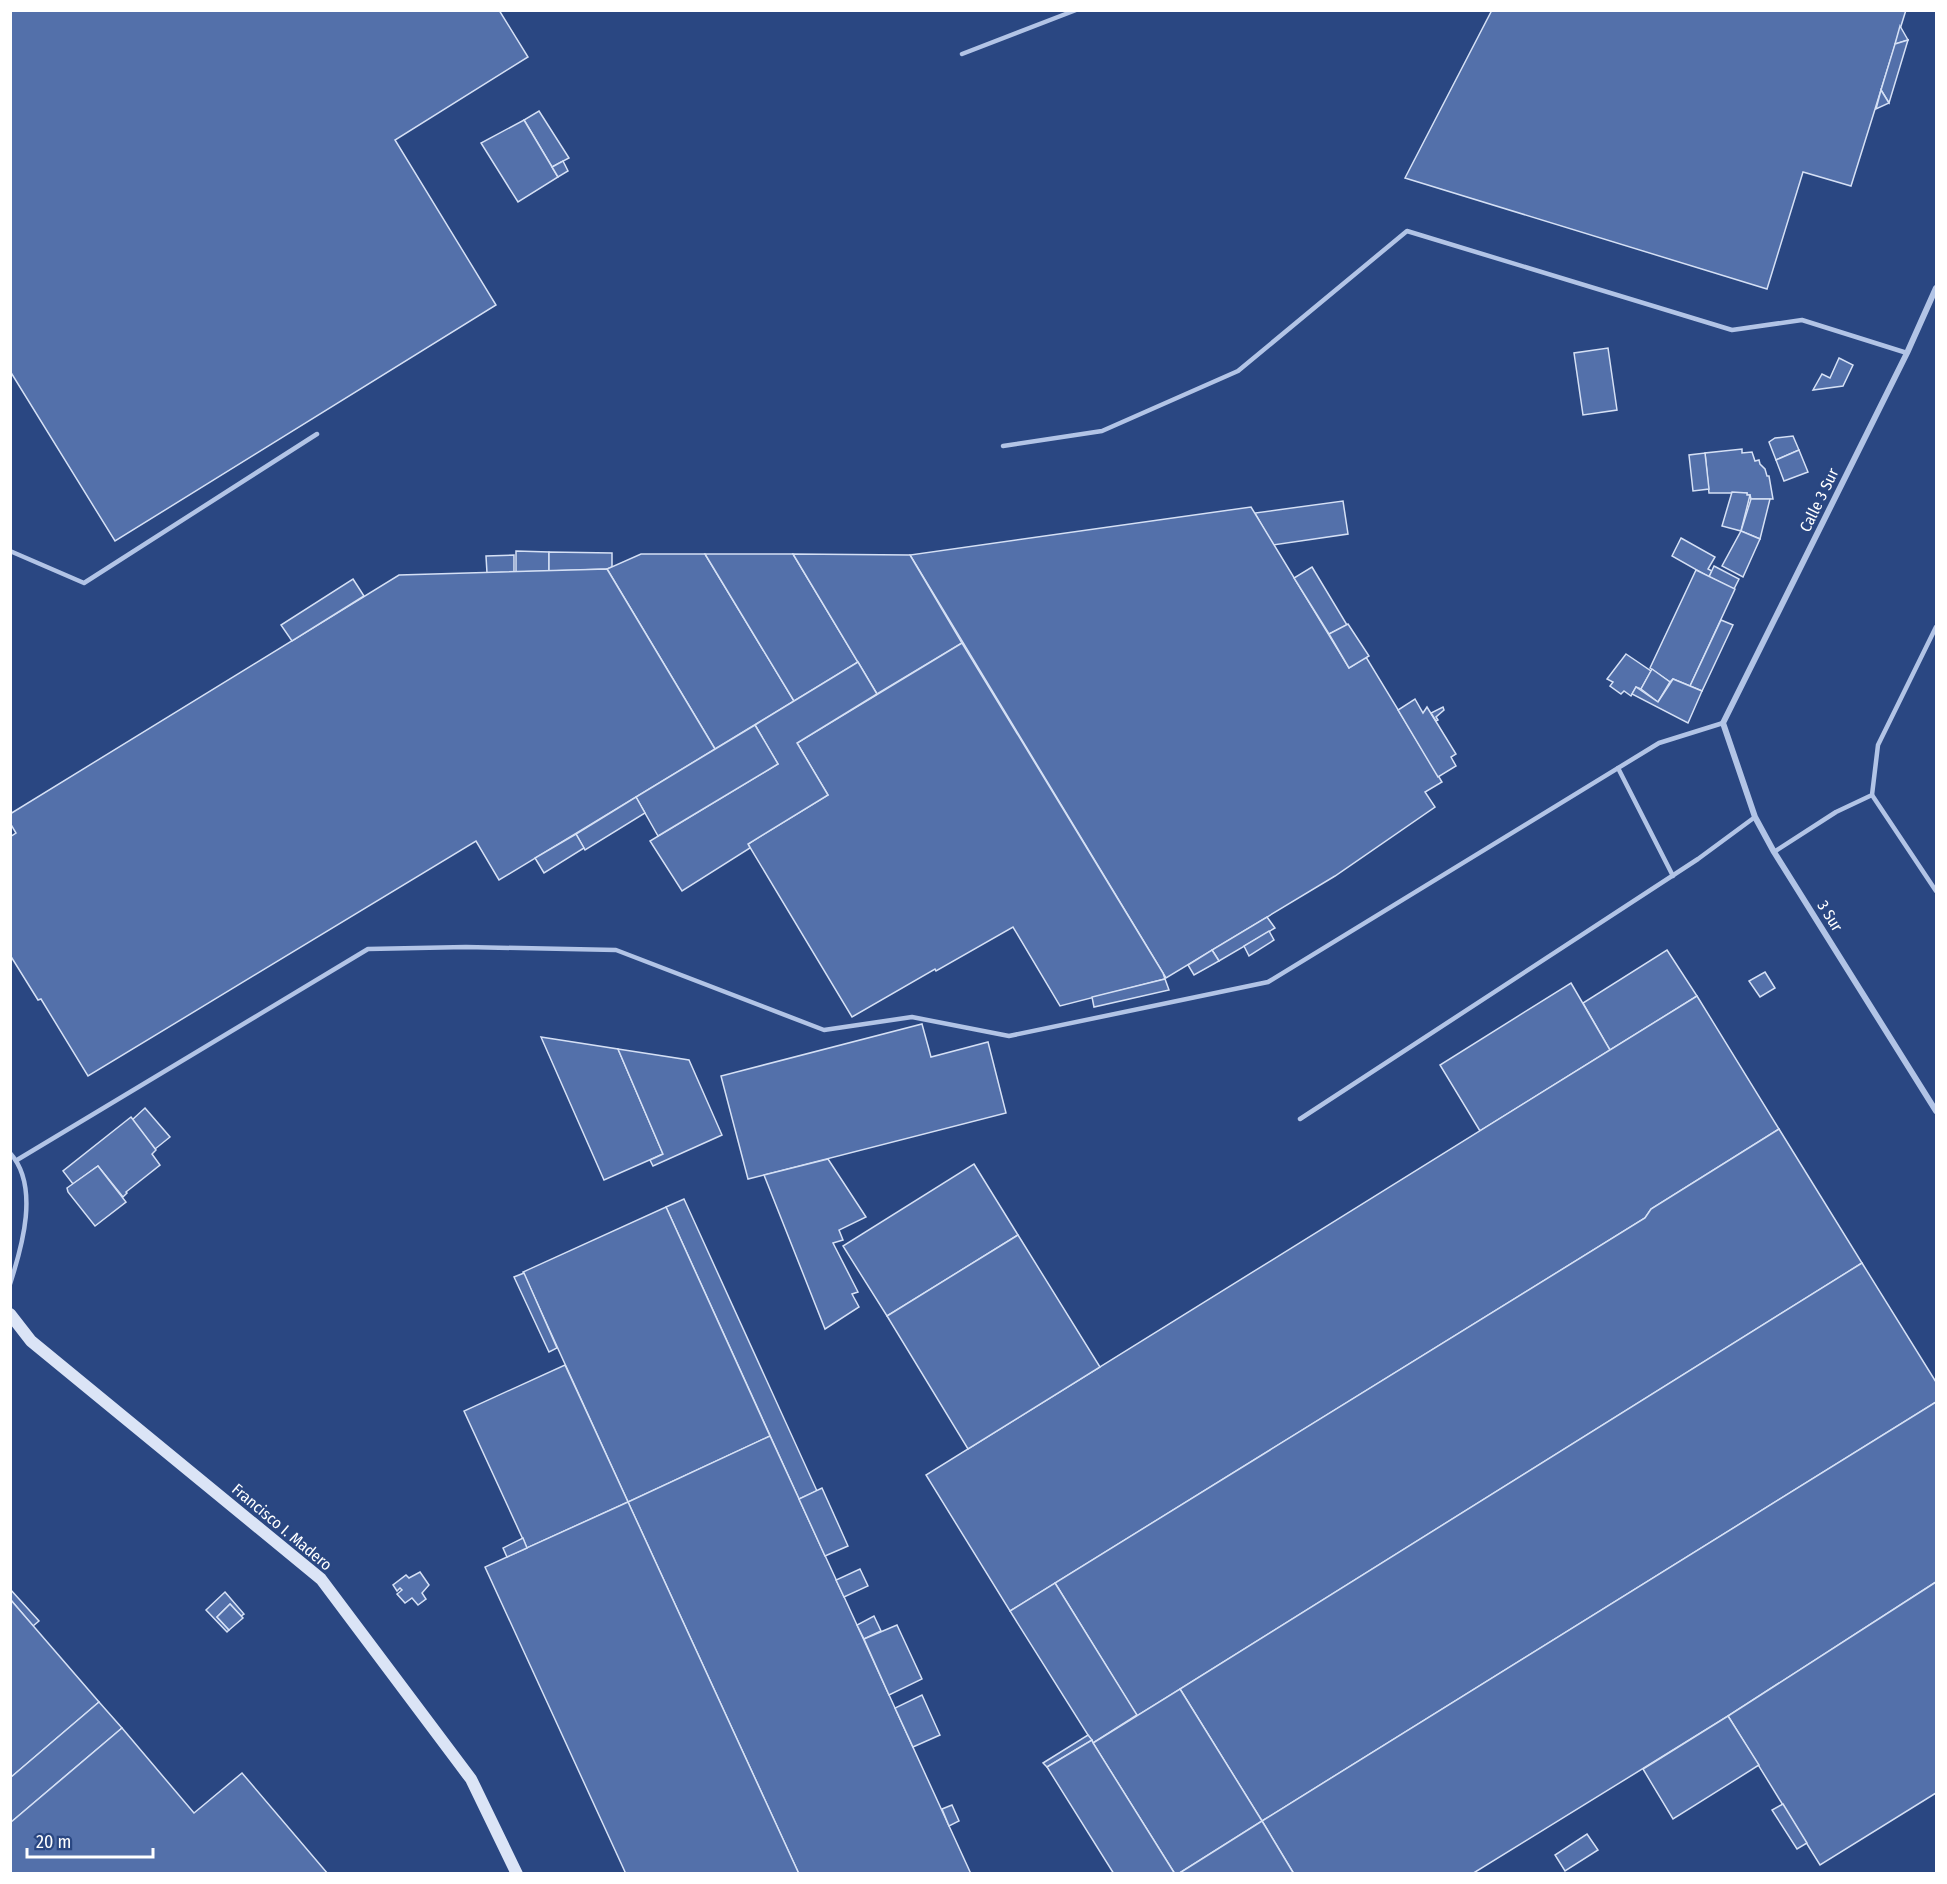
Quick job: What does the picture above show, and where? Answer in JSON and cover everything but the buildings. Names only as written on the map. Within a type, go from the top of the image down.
[{"type":"street","name":"Calle 3 Sur","points":[[1723,723],[1907,353],[1936,288]]},
{"type":"street","name":"3 Sur","points":[[1723,723],[1755,817],[1774,852],[1936,1111]]},
{"type":"street","name":"Francisco I. Madero","points":[[10,1314],[31,1341],[321,1579],[471,1779],[517,1874]]},
{"type":"lane","points":[[962,54],[1076,10]]},
{"type":"lane","points":[[1003,446],[1102,431],[1238,371],[1407,231],[1732,330],[1802,320],[1907,353]]},
{"type":"lane","points":[[10,551],[84,583],[317,434]]},
{"type":"lane","points":[[1936,627],[1878,745],[1872,795],[1936,891]]},
{"type":"lane","points":[[17,1160],[368,949],[466,947],[616,950],[824,1030],[912,1017],[1009,1036],[1268,982],[1659,743],[1723,723]]},
{"type":"lane","points":[[1618,768],[1673,876]]},
{"type":"lane","points":[[1774,852],[1836,812],[1872,795]]},
{"type":"lane","points":[[1300,1119],[1673,876],[1755,817]]},
{"type":"lane","points":[[10,1153],[17,1160],[27,1195],[22,1246],[10,1284]]}]
